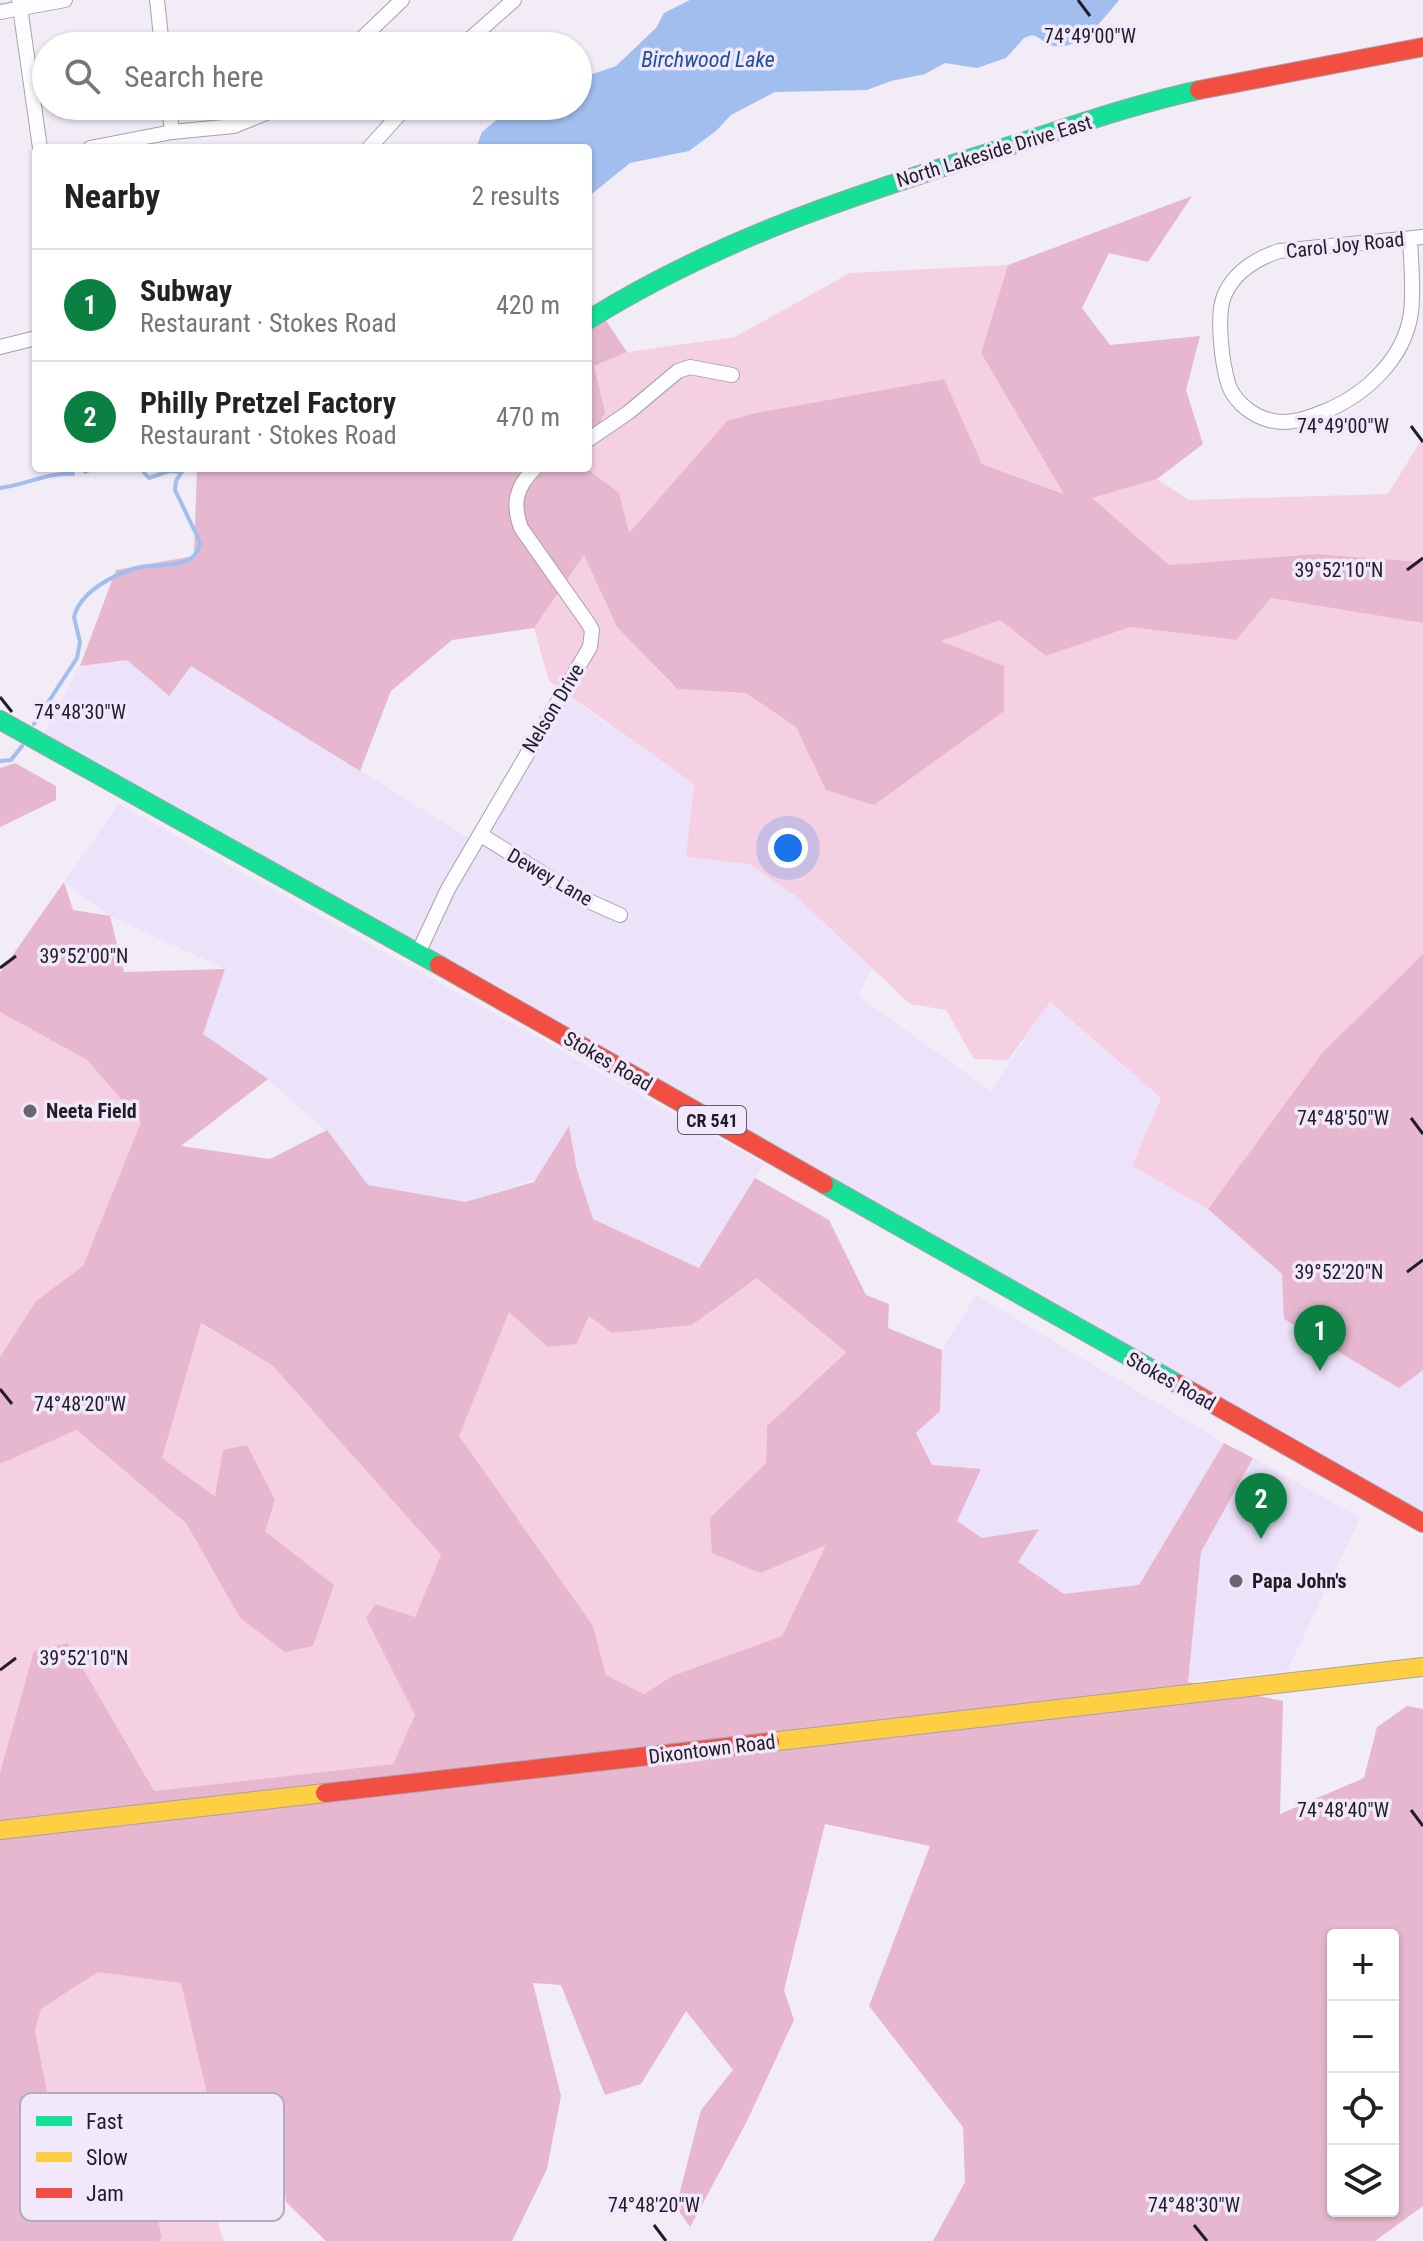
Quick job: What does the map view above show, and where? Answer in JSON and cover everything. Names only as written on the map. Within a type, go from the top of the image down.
[{"type":"street","points":[[0,12],[19,4],[65,0]]},
{"type":"street","points":[[157,0],[160,32]]},
{"type":"street","points":[[369,32],[402,0]]},
{"type":"street","points":[[478,32],[514,0]]},
{"type":"street","points":[[19,4],[32,93]]},
{"type":"street","name":"North Lakeside Drive East","points":[[592,317],[705,256],[784,222],[885,185],[1187,92],[1423,47]]},
{"type":"street","points":[[36,120],[39,144]]},
{"type":"street","points":[[171,120],[172,132]]},
{"type":"street","points":[[110,144],[172,132],[234,126],[249,120]]},
{"type":"street","points":[[373,144],[394,120]]},
{"type":"street","name":"Carol Joy Road","points":[[1416,238],[1412,300],[1405,331],[1385,368],[1347,403],[1297,422],[1277,423],[1258,416],[1242,405],[1230,387],[1220,313],[1224,296],[1246,266],[1279,251],[1416,238]]},
{"type":"street","points":[[0,347],[32,339]]},
{"type":"street","points":[[592,437],[629,412],[678,371],[690,367],[732,375]]},
{"type":"street","name":"Nelson Drive","points":[[418,953],[443,898],[481,835],[500,796],[590,647],[592,637],[588,623],[521,528],[517,516],[517,491],[532,472]]},
{"type":"street","name":"Stokes Road","points":[[0,720],[418,953],[1423,1523]]},
{"type":"street","name":"Dewey Lane","points":[[481,835],[582,898],[620,915]]},
{"type":"street","name":"Dixontown Road","points":[[0,1830],[1423,1667]]},
{"type":"shaded area","points":[[1192,196],[1148,262],[1109,253],[1082,308],[1110,345],[1200,336],[1186,390],[1203,444],[1157,479],[1092,498],[1169,565],[1316,554],[1423,562],[1423,623],[1271,598],[1236,640],[1130,627],[1046,656],[1000,620],[941,641],[1004,666],[1004,711],[874,805],[826,790],[796,727],[746,693],[677,689],[617,627],[584,555],[534,628],[452,640],[391,691],[360,771],[191,666],[169,696],[127,660],[80,666],[116,570],[194,556],[197,472],[591,472],[619,493],[629,533],[727,421],[944,379],[982,464],[1064,494],[981,353],[1008,265]]},
{"type":"shaded area","points":[[1008,265],[981,353],[1065,494],[982,464],[727,421],[629,534],[589,472],[592,472],[592,440],[604,412],[594,366],[627,352],[735,337],[850,273]]},
{"type":"shaded area","points":[[601,313],[627,352],[594,366],[605,412],[592,440],[592,320]]},
{"type":"shaded area","points":[[1423,437],[1423,562],[1316,554],[1168,565],[1091,498],[1157,479],[1189,500],[1388,494]]},
{"type":"shaded area","points":[[584,554],[617,627],[676,689],[746,693],[796,727],[827,790],[939,640],[1000,620],[1046,656],[1130,627],[1236,640],[1271,598],[1423,623],[1423,954],[1322,1053],[1208,1209],[1132,1166],[1161,1098],[1050,1002],[1008,1060],[974,1059],[946,1010],[910,1004],[797,897],[749,864],[686,857],[694,784],[549,681],[534,628]]},
{"type":"shaded area","points":[[127,660],[168,696],[191,665],[476,843],[562,692],[694,784],[686,857],[749,864],[797,897],[872,968],[858,996],[991,1091],[1049,1002],[1161,1098],[1132,1166],[1208,1209],[1282,1274],[1399,1387],[1423,1370],[1423,1523],[39,742],[80,666]]},
{"type":"shaded area","points":[[15,763],[56,786],[56,800],[0,827],[0,768]]},
{"type":"shaded area","points":[[119,804],[764,1164],[700,1268],[593,1219],[577,1170],[569,1127],[536,1179],[465,1202],[368,1185],[330,1134],[268,1080],[203,1034],[225,969],[110,916],[64,882]]},
{"type":"shaded area","points":[[64,882],[73,910],[110,916],[124,972],[225,969],[203,1034],[268,1079],[181,1146],[270,1159],[327,1130],[368,1185],[465,1202],[534,1182],[569,1126],[577,1170],[593,1219],[699,1268],[755,1178],[829,1220],[866,1295],[889,1304],[888,1328],[942,1350],[940,1411],[916,1433],[932,1465],[981,1469],[957,1521],[982,1538],[1039,1529],[1018,1562],[1064,1594],[1139,1585],[1224,1443],[1253,1458],[1201,1552],[1188,1682],[1283,1701],[1280,1814],[1364,1778],[1377,1727],[1407,1706],[1423,1709],[1423,2206],[1375,2241],[933,2241],[965,2182],[963,2127],[869,2006],[930,1846],[825,1824],[784,1990],[794,2020],[746,2123],[690,2227],[676,2207],[701,2110],[733,2070],[686,2011],[641,2084],[605,2095],[561,1985],[533,1983],[561,2096],[547,2169],[512,2241],[326,2241],[286,2202],[284,2093],[207,2093],[181,1983],[98,1972],[41,2009],[35,2030],[47,2093],[20,2093],[20,2221],[158,2221],[162,2238],[159,2241],[0,2241],[0,1773],[34,1651],[68,1643],[154,1791],[393,1764],[415,1715],[366,1618],[376,1604],[415,1617],[441,1555],[272,1365],[201,1323],[162,1458],[215,1496],[223,1450],[247,1445],[275,1500],[265,1531],[334,1585],[313,1646],[285,1652],[240,1618],[186,1523],[76,1430],[0,1464],[0,1357],[36,1301],[83,1266],[141,1122],[87,1060],[0,1012],[0,973]],"holes":[[[757,1278],[846,1352],[767,1426],[766,1463],[710,1518],[712,1553],[760,1573],[826,1545],[782,1636],[672,1676],[644,1694],[606,1675],[593,1626],[459,1436],[509,1312],[548,1347],[576,1344],[589,1316],[612,1333],[692,1325]]]},
{"type":"shaded area","points":[[1423,954],[1423,1370],[1399,1388],[1284,1319],[1282,1274],[1208,1209],[1322,1053]]},
{"type":"shaded area","points":[[0,1012],[87,1060],[141,1122],[83,1266],[36,1301],[0,1357]]},
{"type":"shaded area","points":[[757,1278],[846,1351],[767,1426],[766,1463],[710,1518],[827,1544],[782,1636],[672,1676],[644,1694],[606,1675],[593,1626],[458,1436],[509,1311],[548,1346],[589,1316],[692,1325]]},
{"type":"shaded area","points":[[976,1295],[1224,1443],[1139,1585],[1065,1594],[1018,1562],[1038,1530],[982,1538],[957,1521],[916,1433],[940,1411],[942,1350]]},
{"type":"shaded area","points":[[200,1323],[272,1365],[441,1555],[415,1617],[377,1604],[366,1618],[415,1715],[393,1764],[154,1791],[0,1773],[0,1464],[75,1430],[186,1523],[240,1618],[334,1585],[265,1531],[162,1458]]},
{"type":"shaded area","points":[[1253,1458],[1360,1518],[1287,1671],[1188,1682],[1201,1552]]},
{"type":"shaded area","points":[[98,1972],[181,1982],[207,2093],[47,2093],[35,2030],[41,2009]]},
{"type":"shaded area","points":[[158,2221],[219,2221],[224,2241],[159,2241],[162,2238]]},
{"type":"water","name":"Birchwood Lake","points":[[690,0],[1119,0],[1091,31],[1064,46],[1051,45],[1032,35],[1024,38],[1006,58],[977,68],[945,63],[925,74],[867,90],[775,92],[731,115],[689,151],[630,163],[592,194],[592,144],[478,144],[482,132],[496,120],[592,120],[592,74],[616,66],[656,28],[664,13]]},
{"type":"waterway","points":[[144,472],[149,478],[166,472]]},
{"type":"waterway","points":[[34,724],[77,658],[80,642],[74,617],[90,592],[117,575],[145,566],[184,562],[197,551],[200,542],[175,490],[182,472]]},
{"type":"waterway","points":[[0,488],[55,475],[73,474]]},
{"type":"waterway","points":[[0,761],[11,760],[22,746]]},
{"type":"traffic: fast","points":[[592,318],[684,267],[830,205],[1091,120],[1199,90]]},
{"type":"traffic: fast","points":[[0,720],[439,965]]},
{"type":"traffic: fast","points":[[824,1184],[1178,1384]]},
{"type":"traffic: slow","points":[[770,1742],[1423,1667]]},
{"type":"traffic: slow","points":[[0,1830],[325,1793]]},
{"type":"traffic: jam","points":[[1199,90],[1423,47]]},
{"type":"traffic: jam","points":[[439,965],[824,1184]]},
{"type":"traffic: jam","points":[[1178,1384],[1423,1523]]},
{"type":"traffic: jam","points":[[325,1793],[770,1742]]},
{"type":"place","name":"Neeta Field","points":[[30,1111]]},
{"type":"place","name":"Subway","points":[[1320,1371]]},
{"type":"place","name":"Philly Pretzel Factory","points":[[1261,1539]]},
{"type":"place","name":"Papa John's","points":[[1236,1581]]}]
